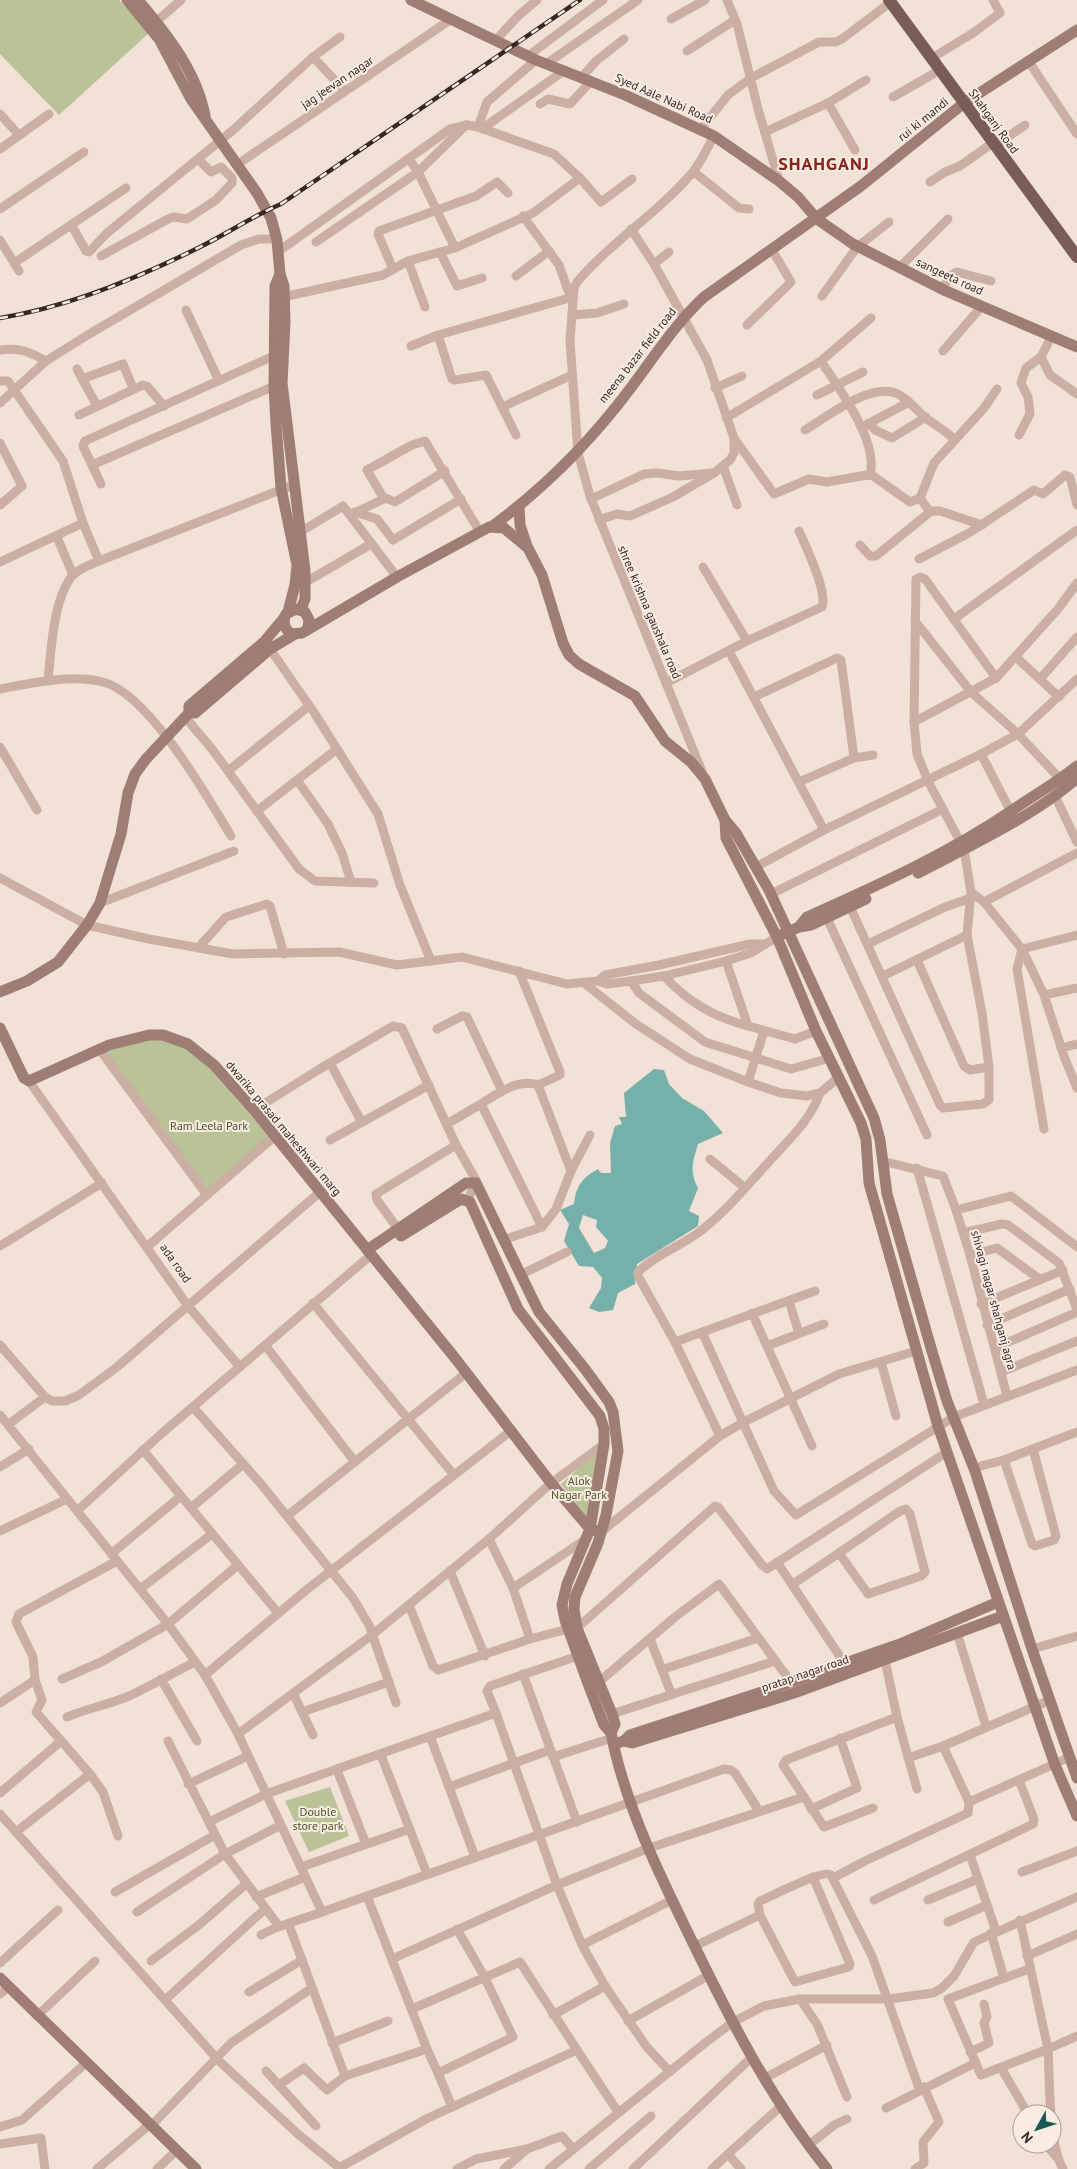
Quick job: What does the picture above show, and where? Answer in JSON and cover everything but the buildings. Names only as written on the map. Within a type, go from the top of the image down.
[{"type":"main road","points":[[128,0],[153,24]]},
{"type":"main road","points":[[138,0],[190,75],[202,102],[205,117],[220,141],[238,164],[271,218],[277,239],[284,297],[278,384],[281,488],[297,565],[296,585],[286,615],[286,629],[295,634]]},
{"type":"main road","name":"Syed Aale Nabi Road","points":[[411,0],[537,60],[587,79],[714,136],[780,181],[798,197],[817,219]]},
{"type":"main road","name":"Shahganj Road","points":[[890,1],[1077,257]]},
{"type":"main road","name":"rui ki mandi","points":[[817,219],[880,172],[964,104],[1077,30]]},
{"type":"main road","name":"sangeeta road","points":[[817,219],[857,246],[942,289],[1077,347]]},
{"type":"main road","name":"meena bazar field road","points":[[308,628],[347,609],[398,577],[494,525],[520,506],[551,480],[578,453],[630,389],[684,316],[729,278],[817,219]]},
{"type":"main road","points":[[279,353],[275,286],[280,274]]},
{"type":"main road","points":[[187,715],[195,713],[270,649],[308,628],[304,613],[306,582],[302,531],[278,384]]},
{"type":"main road","points":[[520,506],[520,525],[528,548],[542,575],[563,642],[569,655],[579,664],[635,696],[665,741],[691,762],[705,779],[725,820],[736,833],[771,894],[794,929],[874,1118],[880,1140],[887,1194],[931,1348],[1077,1778]]},
{"type":"main road","points":[[494,525],[510,531],[528,548]]},
{"type":"main road","points":[[0,992],[27,980],[58,962],[87,925],[100,903],[121,834],[128,793],[135,774],[146,759],[187,715],[189,706],[264,642],[286,615],[304,613],[333,615]]},
{"type":"main road","points":[[1013,815],[1055,796],[1077,766]]},
{"type":"main road","points":[[777,937],[827,918],[849,903],[962,846],[1064,783],[1077,778]]},
{"type":"main road","points":[[725,820],[726,838],[777,937],[816,1031],[862,1123],[866,1139],[869,1183],[938,1426],[1055,1765],[1077,1816]]},
{"type":"main road","points":[[794,929],[807,917],[849,903]]},
{"type":"main road","name":"ada road","points":[[0,1028],[24,1078],[30,1081]]},
{"type":"main road","name":"dwarika prasad maheshwari marg","points":[[30,1081],[100,1050],[155,1034],[181,1040],[188,1044],[214,1065],[254,1110],[512,1430],[551,1483],[593,1533]]},
{"type":"main road","points":[[369,1253],[398,1229],[466,1183],[476,1183],[502,1240],[539,1312],[609,1402],[613,1412],[618,1451],[574,1601],[573,1628],[578,1656],[604,1725],[615,1739]]},
{"type":"main road","points":[[369,1253],[461,1199],[468,1200],[472,1204],[518,1309],[597,1409],[604,1429],[604,1444],[593,1533],[562,1600],[564,1616],[573,1628],[600,1681],[615,1724],[615,1739],[631,1801],[672,1900],[752,2057],[781,2106],[827,2169]]},
{"type":"main road","points":[[615,1739],[845,1664],[900,1644],[998,1602]]},
{"type":"main road","name":"pratap nagar road","points":[[615,1739],[632,1743],[794,1692],[1003,1616]]},
{"type":"main road","points":[[0,1978],[4,1991],[37,2016],[196,2169]]},
{"type":"street","points":[[153,24],[182,0]]},
{"type":"street","points":[[495,41],[518,16],[537,0]]},
{"type":"street","points":[[480,128],[487,102],[603,0]]},
{"type":"street","points":[[537,60],[638,0]]},
{"type":"street","points":[[672,19],[705,0]]},
{"type":"street","points":[[727,0],[735,20],[780,181]]},
{"type":"street","points":[[932,58],[1000,13],[993,0]]},
{"type":"street","points":[[700,130],[728,95],[750,78],[819,42],[836,42],[842,39],[890,1]]},
{"type":"street","name":"jag jeevan nagar","points":[[238,164],[450,20]]},
{"type":"street","points":[[687,51],[735,20]]},
{"type":"street","points":[[72,226],[86,251],[89,252],[107,233],[220,141],[313,57],[340,37]]},
{"type":"street","points":[[540,104],[548,99],[570,104],[587,79],[596,61],[624,39]]},
{"type":"street","points":[[313,57],[345,91]]},
{"type":"street","points":[[1029,62],[1077,134]]},
{"type":"street","points":[[480,128],[564,70]]},
{"type":"street","points":[[893,97],[940,70]]},
{"type":"street","points":[[765,132],[828,103],[866,80]]},
{"type":"street","points":[[828,103],[856,150]]},
{"type":"street","points":[[0,114],[19,135]]},
{"type":"street","points":[[0,149],[49,114]]},
{"type":"street","points":[[316,242],[418,172],[467,125]]},
{"type":"street","points":[[279,251],[450,129],[467,125],[554,154],[603,203],[632,179]]},
{"type":"street","points":[[930,182],[944,172],[960,166],[1025,125]]},
{"type":"street","points":[[572,297],[577,282],[631,229],[657,208],[694,172],[714,136]]},
{"type":"street","points":[[0,209],[84,152]]},
{"type":"street","points":[[101,256],[168,219],[174,217],[187,218],[220,195],[232,183],[232,178],[223,168],[211,172],[198,158]]},
{"type":"street","points":[[409,159],[418,172],[455,248]]},
{"type":"street","points":[[694,172],[739,208],[749,210]]},
{"type":"street","points":[[284,297],[383,275],[408,261],[455,248],[542,207],[580,178]]},
{"type":"street","points":[[393,270],[378,233],[436,209],[476,196],[497,182],[508,194]]},
{"type":"street","points":[[0,240],[16,267],[126,188]]},
{"type":"street","points":[[523,216],[559,265],[572,297]]},
{"type":"street","points":[[900,267],[948,219]]},
{"type":"street","points":[[822,296],[857,246],[889,222]]},
{"type":"street","points":[[631,229],[654,264],[707,360],[715,388],[734,438],[774,494],[808,478],[828,482],[870,475],[910,502],[920,498],[934,463],[984,408],[997,389]]},
{"type":"street","points":[[0,403],[46,362],[91,333],[241,245],[259,239],[277,239]]},
{"type":"street","points":[[747,325],[791,282],[772,250]]},
{"type":"street","points":[[516,276],[550,251]]},
{"type":"street","points":[[440,252],[457,286],[482,278]]},
{"type":"street","points":[[654,264],[669,252]]},
{"type":"street","points":[[408,261],[425,307]]},
{"type":"street","points":[[942,289],[950,276],[957,272],[991,281]]},
{"type":"street","points":[[411,346],[438,335],[572,297]]},
{"type":"street","name":"shree krishna gaushala road","points":[[572,297],[570,341],[578,453],[599,520],[705,779]]},
{"type":"street","points":[[572,314],[597,313],[624,304]]},
{"type":"street","points":[[944,351],[982,306]]},
{"type":"street","points":[[186,310],[219,380]]},
{"type":"street","points":[[726,418],[821,361],[871,318]]},
{"type":"street","points":[[438,335],[452,379],[486,375],[516,435]]},
{"type":"street","points":[[1019,435],[1030,414],[1028,397],[1020,383],[1026,368],[1041,357],[1052,337]]},
{"type":"street","points":[[0,350],[12,348],[27,350],[46,362]]},
{"type":"street","points":[[101,484],[83,446],[85,441],[279,353]]},
{"type":"street","points":[[1041,357],[1050,375],[1077,394]]},
{"type":"street","points":[[821,361],[848,404],[866,425],[875,430],[892,438],[926,417]]},
{"type":"street","points":[[82,379],[123,364],[133,388]]},
{"type":"street","points":[[77,369],[97,406]]},
{"type":"street","points":[[817,395],[863,372]]},
{"type":"street","points":[[502,407],[572,376]]},
{"type":"street","points":[[715,388],[742,376]]},
{"type":"street","points":[[0,381],[8,381],[63,461],[95,562]]},
{"type":"street","points":[[92,465],[278,384]]},
{"type":"street","points":[[79,415],[133,388],[146,385],[164,406]]},
{"type":"street","points":[[805,430],[869,393],[882,390],[898,394],[955,440]]},
{"type":"street","points":[[866,425],[909,402]]},
{"type":"street","points":[[866,425],[872,462],[870,475]]},
{"type":"street","points":[[599,520],[617,514],[630,516],[673,497],[714,473],[734,453],[734,438]]},
{"type":"street","points":[[445,471],[395,502],[384,498],[367,470],[412,445],[426,442],[445,471],[480,532]]},
{"type":"street","points":[[0,443],[22,486],[0,505]]},
{"type":"street","points":[[723,466],[737,505]]},
{"type":"street","points":[[591,499],[644,474],[658,473],[679,476],[714,473]]},
{"type":"street","points":[[919,559],[936,552],[982,525],[1034,490],[1043,494],[1066,474],[1070,477],[1077,505]]},
{"type":"street","points":[[48,681],[53,634],[65,588],[73,575],[95,562],[281,488],[293,485]]},
{"type":"street","points":[[352,513],[384,498]]},
{"type":"street","points":[[920,498],[930,511]]},
{"type":"street","points":[[352,513],[376,519],[393,540],[461,499]]},
{"type":"street","points":[[302,531],[340,506],[344,507],[352,513],[371,544],[398,577]]},
{"type":"street","points":[[860,545],[870,556],[876,556],[930,511],[940,511],[982,525]]},
{"type":"street","points":[[0,562],[83,523]]},
{"type":"street","points":[[954,620],[1077,530]]},
{"type":"street","points":[[666,683],[747,641],[823,606],[818,578],[799,531]]},
{"type":"street","points":[[56,536],[73,575]]},
{"type":"street","points":[[306,582],[371,544]]},
{"type":"street","points":[[703,568],[747,641]]},
{"type":"street","points":[[849,903],[941,1107],[987,1103],[989,1067],[982,1013],[967,935],[971,895],[962,846],[928,781],[917,754],[914,722],[915,582],[920,577],[925,580],[996,678]]},
{"type":"street","points":[[914,722],[996,678],[1016,657],[1077,583]]},
{"type":"street","points":[[915,621],[971,692],[1018,734],[1064,783]]},
{"type":"street","points":[[1040,679],[1077,637]]},
{"type":"street","points":[[270,649],[378,814],[400,885],[431,961]]},
{"type":"street","points":[[729,651],[824,830]]},
{"type":"street","points":[[1016,657],[1059,697]]},
{"type":"street","points":[[754,697],[839,658],[854,758]]},
{"type":"street","points":[[756,867],[824,830],[928,781],[1018,734],[1077,678]]},
{"type":"street","points":[[0,689],[48,681],[90,680],[111,685],[134,702],[168,736],[231,836]]},
{"type":"street","points":[[228,771],[309,706]]},
{"type":"street","points":[[187,715],[299,869],[315,881],[374,883]]},
{"type":"street","points":[[0,747],[37,810]]},
{"type":"street","points":[[257,811],[337,749]]},
{"type":"street","points":[[981,754],[1013,815]]},
{"type":"street","points":[[799,782],[854,758],[873,755]]},
{"type":"street","points":[[297,780],[328,824],[342,854],[351,882]]},
{"type":"street","points":[[1055,796],[1077,842]]},
{"type":"street","points":[[771,894],[943,809]]},
{"type":"street","points":[[100,903],[234,851]]},
{"type":"street","points":[[984,902],[1077,853]]},
{"type":"street","points":[[0,878],[87,925],[198,948],[234,954],[339,952],[397,965],[462,957],[567,984],[598,981],[607,984],[664,976],[751,953],[777,937]]},
{"type":"street","points":[[971,895],[984,902],[1022,948],[1044,995],[1077,1088]]},
{"type":"street","points":[[868,944],[971,895]]},
{"type":"street","points":[[198,948],[226,917],[267,904],[270,906],[284,954]]},
{"type":"street","points":[[827,918],[928,1135]]},
{"type":"street","points":[[883,976],[967,935]]},
{"type":"street","points":[[1022,948],[1077,935]]},
{"type":"street","points":[[598,981],[606,975],[750,944],[765,944]]},
{"type":"street","points":[[1022,948],[1018,973],[1044,1129]]},
{"type":"street","points":[[917,960],[964,1066],[970,1070],[989,1067]]},
{"type":"street","points":[[726,961],[748,1026]]},
{"type":"street","points":[[447,1124],[502,1090],[525,1083],[538,1085],[560,1075],[519,971]]},
{"type":"street","points":[[664,976],[680,993],[707,1012],[723,1019],[797,1040],[816,1031]]},
{"type":"street","points":[[631,981],[639,993],[699,1039],[791,1069],[830,1058]]},
{"type":"street","points":[[584,983],[636,1024],[690,1060],[782,1093],[807,1096],[820,1093]]},
{"type":"street","points":[[1044,995],[1077,988]]},
{"type":"street","points":[[437,1029],[462,1016],[467,1017],[502,1090]]},
{"type":"street","points":[[254,1110],[330,1063],[398,1026],[402,1028],[456,1145],[476,1183],[468,1200]]},
{"type":"street","points":[[748,1082],[764,1031]]},
{"type":"street","points":[[1062,1048],[1077,1044]]},
{"type":"street","points":[[100,1050],[207,1195]]},
{"type":"street","points":[[330,1063],[361,1121]]},
{"type":"street","points":[[720,1436],[675,1342],[638,1276],[638,1272],[669,1249],[701,1231],[746,1188],[796,1134],[813,1111],[820,1093],[839,1076]]},
{"type":"street","name":"ada road","points":[[30,1081],[148,1246],[188,1306],[240,1367]]},
{"type":"street","points":[[330,1140],[361,1121],[429,1085]]},
{"type":"street","points":[[538,1085],[571,1171]]},
{"type":"street","points":[[481,1104],[542,1227]]},
{"type":"street","points":[[502,1240],[542,1227],[556,1209],[571,1171],[590,1135]]},
{"type":"street","points":[[148,1246],[275,1136]]},
{"type":"street","points":[[398,1229],[377,1200],[376,1194],[456,1145]]},
{"type":"street","points":[[710,1159],[746,1188]]},
{"type":"street","name":"shivagi nagar shahganj agra","points":[[882,1161],[939,1174],[945,1178],[970,1255],[981,1304],[995,1348],[1007,1396]]},
{"type":"street","points":[[916,1168],[984,1404]]},
{"type":"street","points":[[2,1242],[102,1182]]},
{"type":"street","points":[[0,1345],[44,1397],[52,1401],[64,1401],[79,1395],[117,1367],[320,1192]]},
{"type":"street","points":[[956,1210],[1010,1196],[1077,1246]]},
{"type":"street","points":[[963,1233],[1005,1224],[1059,1263],[1077,1310],[995,1348]]},
{"type":"street","points":[[970,1255],[999,1248],[1037,1277],[1037,1281]]},
{"type":"street","points":[[520,1275],[567,1252]]},
{"type":"street","points":[[77,1511],[143,1450],[369,1253]]},
{"type":"street","points":[[981,1304],[1063,1270]]},
{"type":"street","points":[[988,1326],[1070,1289]]},
{"type":"street","points":[[675,1342],[815,1291]]},
{"type":"street","points":[[789,1301],[799,1333]]},
{"type":"street","points":[[313,1303],[454,1474]]},
{"type":"street","points":[[752,1313],[812,1446]]},
{"type":"street","points":[[767,1346],[824,1324]]},
{"type":"street","points":[[702,1332],[774,1491],[796,1515],[954,1417],[1077,1370]]},
{"type":"street","points":[[1001,1372],[1077,1341]]},
{"type":"street","points":[[265,1345],[355,1462]]},
{"type":"street","points":[[513,1588],[593,1533],[720,1436],[834,1376],[916,1351]]},
{"type":"street","points":[[880,1362],[896,1416]]},
{"type":"street","points":[[287,1516],[466,1373]]},
{"type":"street","points":[[9,1424],[44,1397]]},
{"type":"street","points":[[193,1407],[287,1516],[353,1598],[369,1625],[396,1703]]},
{"type":"street","points":[[0,1415],[168,1624],[205,1676],[238,1734],[322,1912]]},
{"type":"street","points":[[205,1676],[278,1613],[512,1430]]},
{"type":"street","points":[[973,1468],[1004,1460],[1077,1432]]},
{"type":"street","points":[[238,1734],[294,1695],[372,1635],[489,1539],[551,1483],[604,1444]]},
{"type":"street","points":[[0,1467],[29,1449]]},
{"type":"street","points":[[1004,1460],[1032,1544],[1036,1546],[1054,1540],[1056,1536],[1034,1449]]},
{"type":"street","points":[[143,1450],[278,1613]]},
{"type":"street","points":[[409,1605],[435,1669],[438,1670],[485,1656],[530,1639],[573,1628],[715,1506],[718,1507],[767,1569],[947,1452]]},
{"type":"street","points":[[191,1508],[243,1464]]},
{"type":"street","points":[[118,1836],[103,1792],[90,1774],[60,1742],[36,1712],[42,1700],[35,1680],[33,1656],[16,1622],[17,1616],[114,1557],[180,1496]]},
{"type":"street","points":[[0,1531],[67,1498]]},
{"type":"street","points":[[793,1584],[900,1511],[906,1509],[910,1514],[925,1572],[921,1576],[868,1594],[839,1553]]},
{"type":"street","points":[[140,1589],[212,1534]]},
{"type":"street","points":[[489,1539],[513,1588],[530,1639]]},
{"type":"street","points":[[777,1562],[845,1664]]},
{"type":"street","points":[[62,1679],[100,1662],[168,1624],[238,1565]]},
{"type":"street","points":[[450,1571],[485,1656]]},
{"type":"street","points":[[600,1681],[675,1617],[719,1584],[791,1682]]},
{"type":"street","points":[[958,1633],[986,1726]]},
{"type":"street","points":[[1032,1649],[1077,1636]]},
{"type":"street","points":[[664,1669],[758,1638]]},
{"type":"street","points":[[650,1639],[664,1669],[671,1693]]},
{"type":"street","points":[[578,1656],[488,1687],[487,1691],[538,1835],[582,1945],[605,1986],[628,2021],[646,2046],[670,2072]]},
{"type":"street","points":[[885,1660],[897,1717],[917,1789]]},
{"type":"street","points":[[612,1714],[671,1693],[774,1661]]},
{"type":"street","points":[[67,1718],[91,1706],[100,1707],[130,1695],[195,1662]]},
{"type":"street","points":[[523,1674],[577,1822]]},
{"type":"street","points":[[0,1703],[35,1680]]},
{"type":"street","points":[[161,1680],[197,1742]]},
{"type":"street","points":[[302,1712],[389,1682]]},
{"type":"street","points":[[294,1695],[313,1735]]},
{"type":"street","points":[[908,1758],[943,1746],[1050,1700]]},
{"type":"street","points":[[209,1822],[266,1794],[496,1713]]},
{"type":"street","points":[[873,1808],[825,1828],[784,1767],[784,1761],[897,1717]]},
{"type":"street","points":[[430,1736],[475,1857]]},
{"type":"street","points":[[811,1809],[856,1788],[840,1738]]},
{"type":"street","points":[[449,1787],[552,1753],[615,1739]]},
{"type":"street","points":[[168,1741],[188,1784],[225,1854],[278,1925]]},
{"type":"street","points":[[0,1793],[60,1742]]},
{"type":"street","points":[[833,1878],[968,1813],[968,1802],[943,1746]]},
{"type":"street","points":[[380,1754],[427,1874]]},
{"type":"street","points":[[188,1784],[248,1756]]},
{"type":"street","points":[[968,1802],[1070,1757]]},
{"type":"street","points":[[261,1935],[278,1925],[289,1925],[724,1769],[735,1773],[759,1811]]},
{"type":"street","points":[[337,1770],[366,1844]]},
{"type":"street","points":[[16,1832],[90,1774]]},
{"type":"street","points":[[874,1900],[1034,1824],[1034,1819],[1019,1780]]},
{"type":"street","points":[[392,1959],[557,1885],[649,1848],[804,1797]]},
{"type":"street","points":[[0,1814],[217,2059],[299,2135],[340,2168],[452,2106],[577,2050]]},
{"type":"street","points":[[137,1912],[225,1854],[281,1825]]},
{"type":"street","points":[[301,1867],[410,1829]]},
{"type":"street","points":[[115,1892],[215,1836]]},
{"type":"street","points":[[1022,1872],[1077,1852]]},
{"type":"street","points":[[970,1855],[987,1905],[1004,1978]]},
{"type":"street","points":[[813,1877],[850,1964],[849,1967],[795,1982],[760,1915],[758,1904],[760,1901],[813,1877],[827,1872],[833,1878],[870,1952],[922,2089],[939,2122],[923,2142],[924,2164],[915,2169]]},
{"type":"street","points":[[256,1896],[305,1876]]},
{"type":"street","points":[[928,1900],[978,1879]]},
{"type":"street","points":[[151,1961],[200,1924],[246,1884]]},
{"type":"street","points":[[367,1896],[452,2106]]},
{"type":"street","points":[[549,2169],[733,2022],[764,2006],[800,1999],[889,1999],[924,1996],[942,1988],[957,1971],[972,1944],[993,1932],[1077,1897]]},
{"type":"street","points":[[582,1945],[672,1900]]},
{"type":"street","points":[[948,1922],[987,1905]]},
{"type":"street","points":[[165,2000],[220,1952],[265,1908]]},
{"type":"street","points":[[0,1963],[58,1910]]},
{"type":"street","points":[[694,1946],[760,1915]]},
{"type":"street","points":[[1020,1920],[1029,1969],[1048,2049],[1057,2159]]},
{"type":"street","points":[[289,1925],[345,2076]]},
{"type":"street","points":[[438,2074],[514,2037],[484,1976],[457,1929]]},
{"type":"street","points":[[1027,1956],[1077,1934]]},
{"type":"street","points":[[250,1992],[302,1960]]},
{"type":"street","points":[[37,2016],[95,1961]]},
{"type":"street","points":[[412,2009],[484,1976],[520,1962],[618,2112]]},
{"type":"street","points":[[1029,1969],[948,1999],[970,2052],[982,2075],[1077,2036]]},
{"type":"street","points":[[628,2021],[709,1975]]},
{"type":"street","points":[[553,2015],[605,1986]]},
{"type":"street","points":[[97,2169],[150,2126],[246,2031],[312,1988]]},
{"type":"street","points":[[800,1999],[818,2024],[847,2097]]},
{"type":"street","points":[[970,2052],[989,2043],[984,2023],[987,2017],[984,2004]]},
{"type":"street","points":[[332,2043],[388,2021]]},
{"type":"street","points":[[765,2078],[827,2045]]},
{"type":"street","points":[[279,2085],[304,2068],[326,2090],[345,2076],[428,2049]]},
{"type":"street","points":[[633,2169],[752,2057]]},
{"type":"street","points":[[0,2127],[22,2120],[86,2063]]},
{"type":"street","points":[[886,2108],[975,2063]]},
{"type":"street","points":[[1001,2068],[1022,2104]]},
{"type":"street","points":[[266,2071],[316,2126]]},
{"type":"street","points":[[712,2169],[781,2106]]},
{"type":"street","points":[[589,2169],[651,2116]]},
{"type":"street","points":[[809,2145],[834,2125],[847,2118]]},
{"type":"street","points":[[457,2169],[476,2159],[527,2149],[563,2136],[574,2149]]},
{"type":"street","points":[[0,2144],[41,2138],[45,2169]]},
{"type":"street","points":[[504,2169],[527,2149]]},
{"type":"street","points":[[157,2169],[176,2151]]},
{"type":"street","points":[[728,2154],[741,2169]]},
{"type":"street","points":[[1053,2154],[1063,2169]]},
{"type":"green space","points":[[0,0],[119,0],[149,33],[59,115],[0,54]]},
{"type":"green space","name":"Ram Leela Park","points":[[157,1037],[188,1044],[270,1137],[208,1189],[105,1051]]},
{"type":"green space","name":"Alok Nagar Park","points":[[598,1451],[589,1522],[561,1484]]},
{"type":"green space","name":"Double store park","points":[[330,1787],[349,1836],[309,1852],[285,1801]]},
{"type":"water","points":[[654,1069],[664,1070],[669,1084],[682,1098],[704,1111],[723,1133],[698,1144],[693,1172],[698,1188],[689,1211],[699,1216],[698,1226],[637,1264],[635,1284],[618,1293],[613,1310],[599,1312],[589,1308],[601,1288],[602,1278],[593,1267],[579,1266],[564,1241],[569,1224],[560,1210],[574,1204],[578,1187],[588,1176],[598,1169],[601,1173],[611,1173],[610,1143],[615,1126],[622,1124],[619,1117],[626,1117],[624,1093]],"holes":[[[583,1215],[597,1220],[596,1227],[608,1241],[605,1248],[594,1253],[579,1228]]]},
{"type":"railway","points":[[0,318],[52,307],[128,280],[200,247],[281,204],[580,0]]},
{"type":"district","name":"SHAHGANJ","points":[[824,163]]}]
